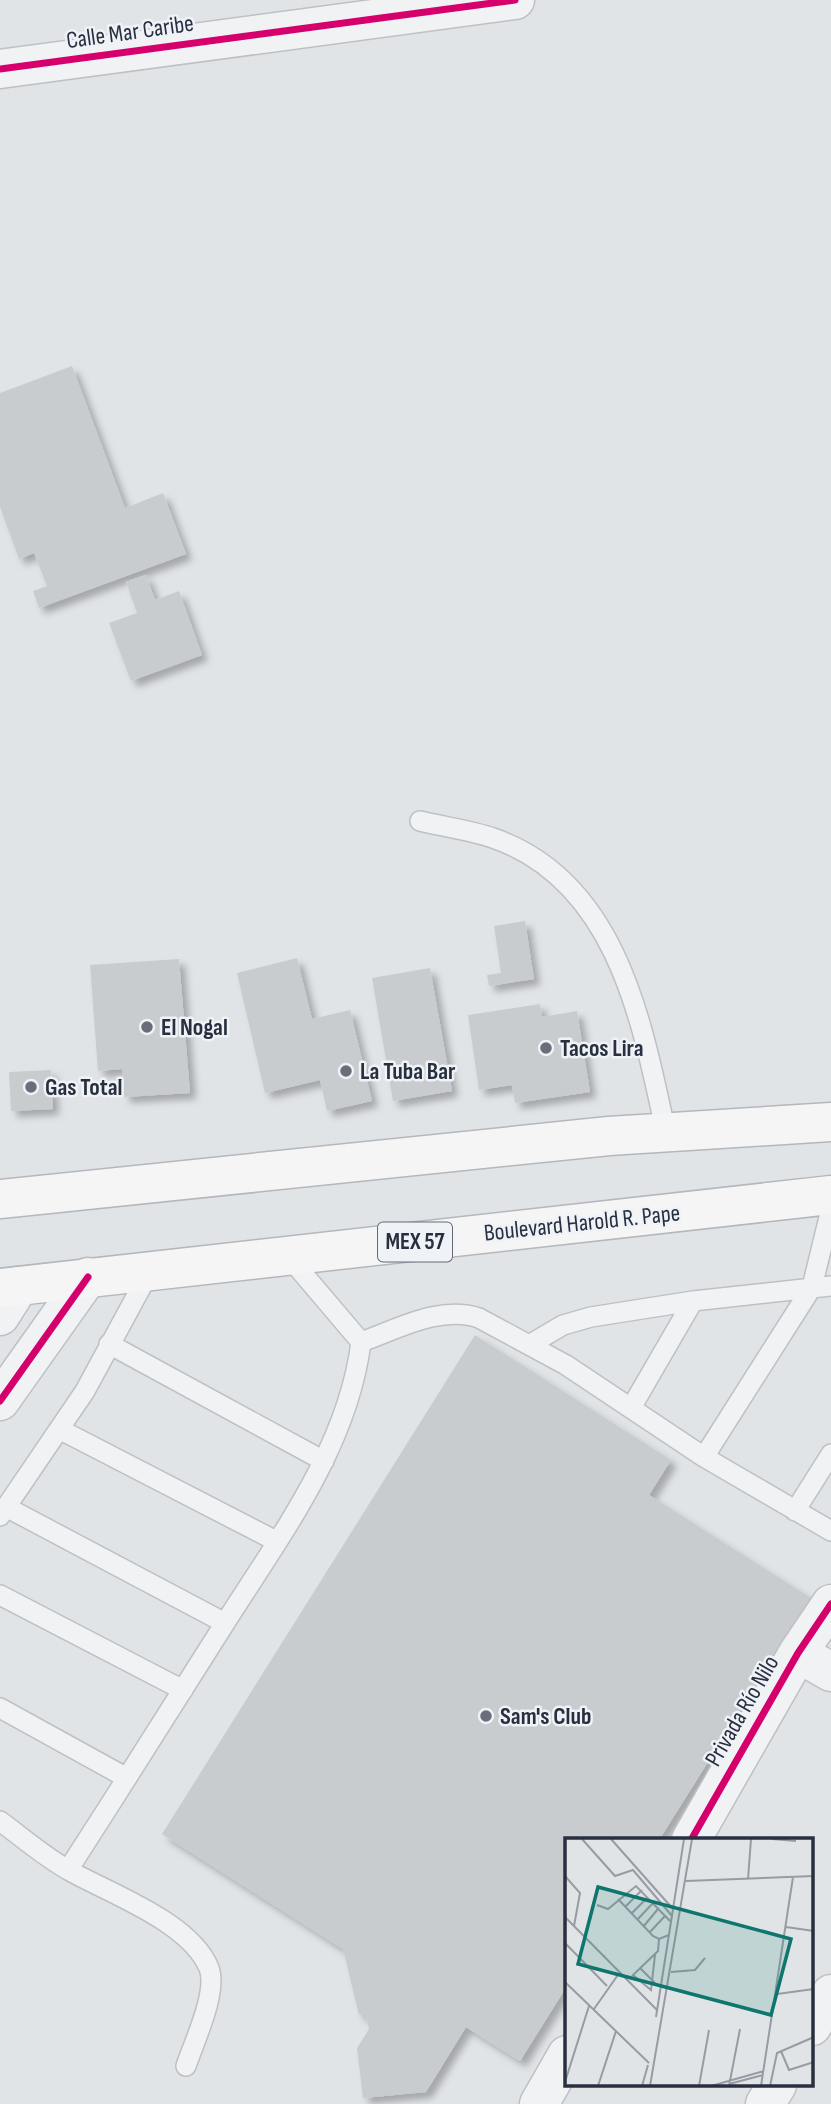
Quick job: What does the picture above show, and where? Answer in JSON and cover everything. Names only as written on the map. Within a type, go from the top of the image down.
[{"type":"highway","points":[[0,1199],[666,1133],[831,1122]]},
{"type":"highway","name":"Boulevard Harold R. Pape","points":[[6,1297],[88,1277],[151,1269],[831,1195]]},
{"type":"street","name":"Calle Mar Caribe","points":[[0,69],[515,0]]},
{"type":"street","points":[[0,1401],[88,1277]]},
{"type":"street","name":"Privada Río Nilo","points":[[692,1838],[798,1653],[831,1604]]},
{"type":"street","points":[[798,1653],[831,1672]]},
{"type":"street","points":[[814,2023],[831,1994]]},
{"type":"street","points":[[539,2104],[565,2058]]},
{"type":"street","points":[[765,2104],[776,2086]]},
{"type":"lane","points":[[421,821],[495,839],[543,865],[579,897],[606,933],[626,983],[644,1032],[666,1133]]},
{"type":"lane","points":[[704,1457],[821,1287],[831,1209]]},
{"type":"lane","points":[[68,1870],[276,1541],[324,1461],[346,1411],[357,1376],[361,1342],[288,1256]]},
{"type":"lane","points":[[151,1269],[85,1391],[3,1511],[225,1623]]},
{"type":"lane","points":[[529,1345],[563,1325],[590,1317],[693,1301],[821,1287]]},
{"type":"lane","points":[[631,1408],[693,1301]]},
{"type":"lane","points":[[361,1342],[426,1318],[454,1313],[479,1318],[566,1365],[704,1457],[831,1531]]},
{"type":"lane","points":[[109,1343],[324,1461]]},
{"type":"lane","points":[[59,1429],[276,1541]]},
{"type":"lane","points":[[795,1511],[831,1454]]},
{"type":"lane","points":[[0,1595],[183,1690]]},
{"type":"lane","points":[[0,1707],[127,1778]]},
{"type":"lane","points":[[0,1821],[68,1870],[150,1910],[192,1945],[209,1968],[211,1989],[186,2066]]},
{"type":"building","points":[[72,366],[125,508],[163,493],[186,554],[39,608],[33,591],[47,586],[34,553],[19,559],[0,507],[0,393]]},
{"type":"building","points":[[146,575],[155,600],[179,591],[202,655],[131,681],[109,623],[137,613],[126,582]]},
{"type":"building","points":[[525,921],[534,979],[489,986],[487,975],[501,973],[494,926]]},
{"type":"building","points":[[297,958],[312,1019],[350,1010],[372,1101],[327,1111],[320,1080],[265,1093],[237,973]]},
{"type":"building","points":[[179,959],[190,1093],[124,1097],[122,1069],[98,1071],[90,965]]},
{"type":"building","points":[[430,968],[452,1091],[393,1101],[372,978]]},
{"type":"building","points":[[540,1004],[542,1017],[577,1011],[590,1092],[515,1103],[512,1085],[479,1090],[468,1015]]},
{"type":"building","points":[[51,1070],[53,1109],[11,1111],[9,1072]]},
{"type":"building","name":"Sam's Club","points":[[475,1335],[671,1460],[649,1495],[811,1598],[660,1838],[565,1838],[565,1989],[520,2061],[466,2027],[426,2092],[363,2098],[357,2048],[369,2029],[365,2014],[359,2015],[343,1949],[162,1834]]},
{"type":"cycle path","points":[[0,69],[515,0]]},
{"type":"cycle path","points":[[0,1401],[88,1277]]},
{"type":"cycle path","points":[[692,1838],[798,1653],[831,1604]]},
{"type":"place","name":"El Nogal","points":[[147,1027]]},
{"type":"place","name":"Tacos Lira","points":[[546,1048]]},
{"type":"place","name":"La Tuba Bar","points":[[346,1071]]},
{"type":"place","name":"Gas Total","points":[[31,1087]]},
{"type":"place","name":"Sam's Club","points":[[486,1716]]}]
